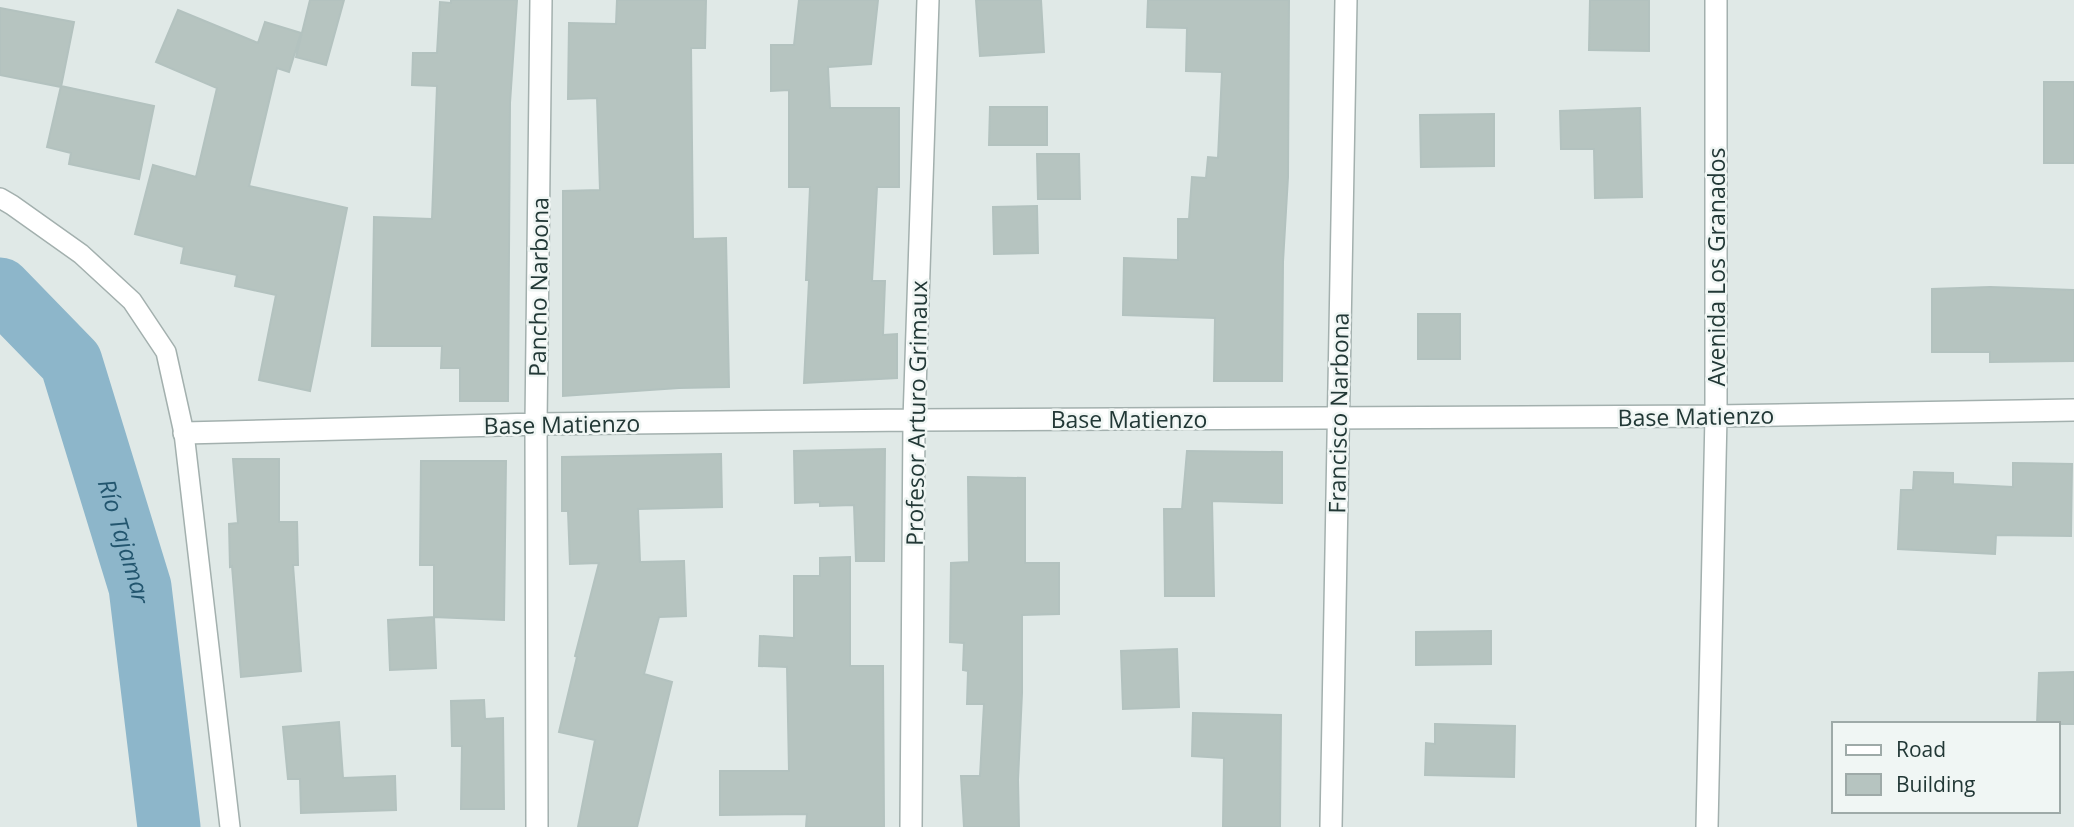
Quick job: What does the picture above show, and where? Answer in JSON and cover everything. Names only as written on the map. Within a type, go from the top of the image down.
[{"type":"street","name":"Pancho Narbona","points":[[537,827],[536,424],[541,0]]},
{"type":"street","name":"Profesor Arturo Grimaux","points":[[911,827],[914,420],[928,0]]},
{"type":"street","name":"Francisco Narbona","points":[[1331,827],[1346,0]]},
{"type":"street","name":"Avenida Los Granados","points":[[1707,827],[1716,416],[1716,0]]},
{"type":"street","name":"Base Matienzo","points":[[184,433],[536,424],[1716,416],[2074,410]]},
{"type":"lane","points":[[0,198],[81,254],[132,301],[166,352],[184,433],[230,827]]},
{"type":"building","points":[[310,0],[344,0],[326,65],[296,57]]},
{"type":"building","points":[[451,0],[517,0],[510,103],[508,401],[460,401],[460,368],[441,368],[442,346],[372,346],[374,217],[432,219],[437,86],[412,85],[413,53],[437,53],[440,2],[451,3]]},
{"type":"building","points":[[617,0],[706,0],[705,48],[691,48],[693,239],[726,238],[729,387],[563,396],[563,191],[600,190],[597,98],[568,99],[569,23],[616,24]]},
{"type":"building","points":[[799,0],[878,0],[871,64],[828,67],[830,108],[899,108],[899,187],[877,187],[872,281],[885,281],[883,335],[897,334],[897,378],[804,383],[810,187],[789,187],[789,90],[771,91],[771,45],[794,45]]},
{"type":"building","points":[[976,0],[1041,0],[1044,52],[980,56]]},
{"type":"building","points":[[1148,0],[1289,0],[1288,177],[1283,262],[1282,381],[1214,381],[1215,318],[1123,315],[1124,258],[1178,260],[1178,219],[1189,219],[1192,177],[1206,178],[1208,157],[1218,158],[1222,72],[1186,71],[1187,28],[1147,27]]},
{"type":"building","points":[[1590,0],[1649,0],[1649,51],[1589,50]]},
{"type":"building","points":[[0,8],[74,22],[61,87],[0,75]]},
{"type":"building","points":[[178,10],[258,43],[265,22],[301,33],[289,72],[277,68],[249,186],[347,208],[310,391],[259,380],[276,295],[235,286],[237,275],[181,263],[184,247],[135,234],[153,165],[196,177],[217,88],[156,62]]},
{"type":"building","points":[[2044,82],[2074,82],[2074,163],[2044,163]]},
{"type":"building","points":[[61,86],[154,106],[139,179],[69,164],[71,153],[47,147]]},
{"type":"building","points":[[990,107],[1047,107],[1047,145],[989,145]]},
{"type":"building","points":[[1640,108],[1642,197],[1595,198],[1594,149],[1561,149],[1560,111]]},
{"type":"building","points":[[1494,114],[1494,166],[1421,167],[1420,115]]},
{"type":"building","points":[[1037,154],[1079,154],[1080,199],[1038,199]]},
{"type":"building","points":[[1037,206],[1038,253],[994,254],[993,207]]},
{"type":"building","points":[[1990,287],[2074,290],[2074,361],[1990,362],[1990,352],[1932,352],[1932,289]]},
{"type":"building","points":[[1418,314],[1460,314],[1460,359],[1418,359]]},
{"type":"building","points":[[885,449],[884,561],[856,561],[854,505],[820,506],[820,502],[795,503],[794,451]]},
{"type":"building","points":[[1187,451],[1282,452],[1282,503],[1212,501],[1214,596],[1165,596],[1164,509],[1182,509]]},
{"type":"building","points":[[721,454],[722,507],[638,509],[640,562],[684,561],[686,616],[659,617],[644,674],[672,682],[637,827],[578,827],[595,740],[559,732],[599,563],[570,564],[568,511],[562,511],[562,457]]},
{"type":"building","points":[[233,459],[279,459],[279,522],[297,522],[298,565],[293,565],[301,671],[241,677],[232,566],[230,567],[229,524],[238,523]]},
{"type":"building","points":[[421,461],[506,461],[504,620],[434,617],[434,565],[420,565]]},
{"type":"building","points":[[2013,463],[2072,464],[2071,536],[1996,535],[1995,554],[1898,549],[1901,490],[1913,490],[1914,472],[1953,473],[1953,484],[2013,487]]},
{"type":"building","points":[[968,477],[1025,478],[1025,563],[1059,563],[1059,614],[1022,615],[1019,827],[964,827],[961,776],[980,776],[984,704],[967,704],[968,671],[963,670],[964,643],[950,642],[951,563],[969,562]]},
{"type":"building","points":[[850,557],[850,666],[883,666],[884,827],[806,827],[807,814],[720,815],[720,771],[789,771],[787,667],[759,666],[760,636],[794,638],[794,576],[820,576],[820,558]]},
{"type":"building","points":[[434,617],[436,668],[390,670],[388,620]]},
{"type":"building","points":[[1491,631],[1491,664],[1416,665],[1416,632]]},
{"type":"building","points":[[1177,649],[1179,707],[1123,709],[1121,651]]},
{"type":"building","points":[[2074,672],[2074,724],[2037,722],[2039,673]]},
{"type":"building","points":[[484,700],[485,719],[503,718],[504,809],[461,809],[462,746],[452,746],[451,701]]},
{"type":"building","points":[[1193,713],[1281,715],[1280,827],[1223,827],[1224,758],[1192,756]]},
{"type":"building","points":[[339,722],[343,778],[395,776],[396,810],[301,813],[300,779],[288,779],[283,727]]},
{"type":"building","points":[[1435,724],[1515,726],[1514,777],[1425,775],[1426,743],[1435,744]]},
{"type":"waterway","name":"Río Tajamar","points":[[0,289],[71,362],[140,587],[169,827]]}]
